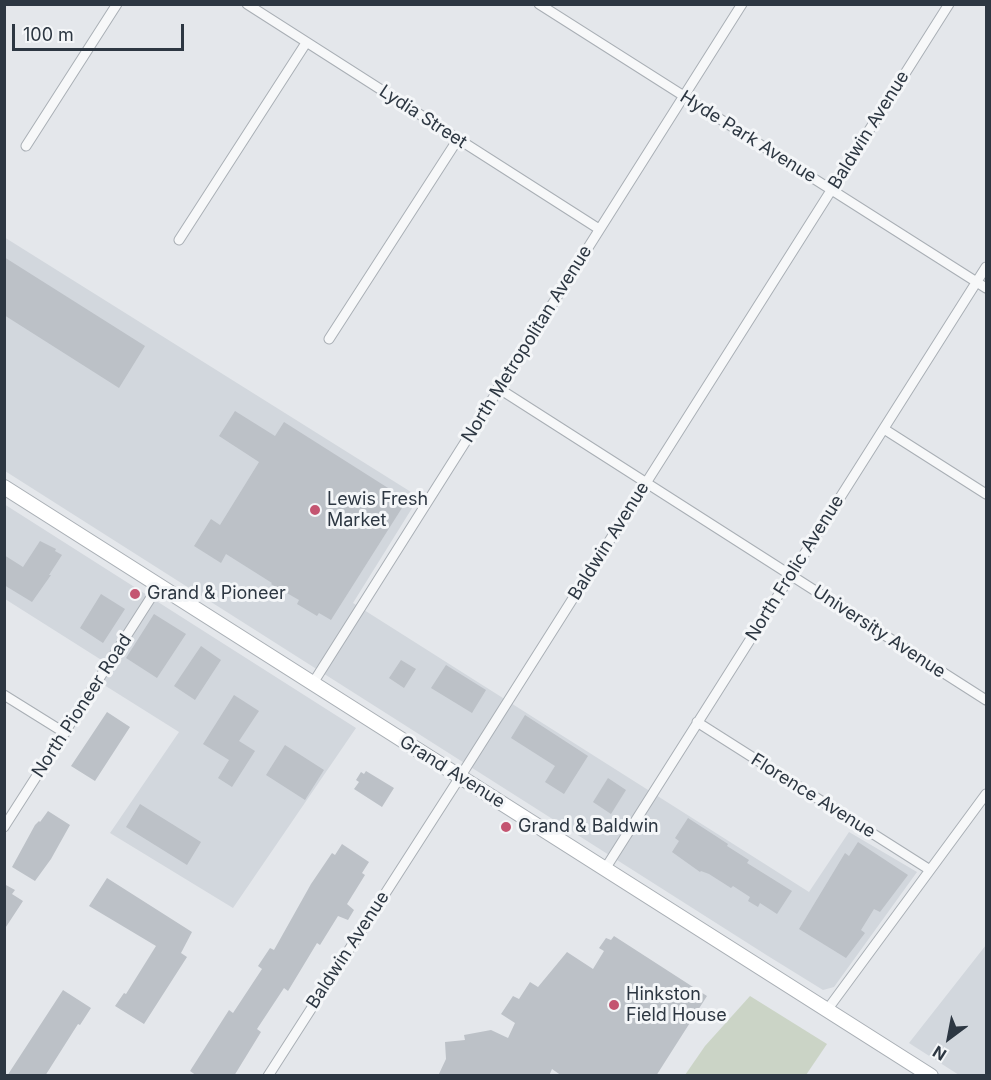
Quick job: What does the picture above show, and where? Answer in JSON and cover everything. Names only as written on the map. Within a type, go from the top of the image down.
[{"type":"main road","name":"Grand Avenue","points":[[4,488],[931,1076]]},
{"type":"street","points":[[26,146],[117,4]]},
{"type":"street","name":"Lydia Street","points":[[247,4],[599,229]]},
{"type":"street","name":"Hyde Park Avenue","points":[[539,4],[987,288]]},
{"type":"street","name":"North Metropolitan Avenue","points":[[313,683],[741,4]]},
{"type":"street","name":"Baldwin Avenue","points":[[268,1076],[949,4]]},
{"type":"street","points":[[179,240],[306,43]]},
{"type":"street","points":[[329,339],[458,139]]},
{"type":"street","name":"North Frolic Avenue","points":[[605,869],[987,267]]},
{"type":"street","name":"University Avenue","points":[[498,388],[987,700]]},
{"type":"street","points":[[884,429],[987,494]]},
{"type":"street","name":"North Pioneer Road","points":[[4,827],[159,585]]},
{"type":"street","points":[[4,695],[65,733]]},
{"type":"street","name":"Florence Avenue","points":[[697,722],[930,870]]},
{"type":"street","points":[[827,1010],[987,794]]},
{"type":"shaded area","points":[[4,237],[419,497],[353,603],[809,892],[849,832],[917,872],[834,987],[823,990],[768,956],[5,471]]},
{"type":"shaded area","points":[[4,504],[356,728],[233,908],[110,833],[179,732],[93,678],[103,661],[5,599]]},
{"type":"shaded area","points":[[986,945],[986,1075],[959,1075],[909,1043]]},
{"type":"green space","points":[[750,996],[827,1044],[806,1075],[685,1075],[705,1046]]},
{"type":"building","points":[[4,257],[145,346],[119,388],[4,315]]},
{"type":"building","name":"Lewis Fresh Market","points":[[235,411],[275,436],[284,422],[407,500],[331,620],[319,613],[317,616],[297,604],[299,600],[226,554],[221,563],[194,546],[211,519],[220,525],[259,462],[219,436]]},
{"type":"building","points":[[40,541],[56,549],[55,551],[62,555],[32,602],[4,585],[4,555],[23,567]]},
{"type":"building","points":[[101,594],[125,609],[103,643],[80,628]]},
{"type":"building","points":[[154,614],[186,634],[157,678],[126,658]]},
{"type":"building","points":[[201,646],[221,660],[195,700],[174,686]]},
{"type":"building","points":[[401,660],[416,669],[404,688],[389,678]]},
{"type":"building","points":[[446,665],[486,690],[472,713],[431,688]]},
{"type":"building","points":[[234,695],[259,711],[239,741],[255,751],[232,787],[218,778],[229,760],[203,744]]},
{"type":"building","points":[[107,712],[130,727],[95,781],[71,766]]},
{"type":"building","points":[[525,715],[588,756],[564,794],[545,782],[555,766],[511,738]]},
{"type":"building","points":[[285,745],[324,770],[305,800],[266,775]]},
{"type":"building","points":[[366,771],[394,788],[382,807],[354,789],[359,782],[356,780],[361,772],[364,774]]},
{"type":"building","points":[[608,778],[626,790],[611,814],[593,802]]},
{"type":"building","points":[[140,804],[201,842],[187,865],[126,827]]},
{"type":"building","points":[[48,811],[70,825],[51,859],[35,881],[12,867],[35,825]]},
{"type":"building","points":[[688,818],[749,860],[747,863],[792,891],[777,914],[760,903],[758,907],[748,901],[750,897],[733,886],[731,888],[709,874],[700,872],[672,852],[679,841],[675,838]]},
{"type":"building","points":[[858,842],[908,875],[880,912],[874,909],[861,930],[865,933],[846,958],[799,929],[845,853],[849,856]]},
{"type":"building","points":[[342,844],[369,862],[362,873],[365,875],[347,904],[354,910],[348,920],[338,916],[320,945],[317,943],[288,991],[284,988],[257,1029],[261,1032],[234,1076],[197,1076],[190,1071],[229,1010],[233,1013],[262,969],[258,966],[270,948],[274,950],[311,884],[332,853],[335,855]]},
{"type":"building","points":[[107,878],[192,932],[181,953],[187,957],[144,1024],[115,1006],[124,993],[126,994],[156,946],[89,906]]},
{"type":"building","points":[[4,884],[15,890],[12,894],[23,901],[4,930]]},
{"type":"building","name":"Hinkston Field House","points":[[614,936],[707,996],[656,1076],[562,1076],[552,1069],[549,1076],[438,1076],[446,1059],[445,1042],[465,1040],[464,1035],[491,1030],[508,1038],[515,1023],[501,1014],[513,996],[519,999],[530,982],[538,987],[567,952],[593,969],[604,951],[599,948],[606,938],[611,940]]},
{"type":"building","points":[[63,990],[91,1008],[80,1025],[78,1024],[45,1076],[7,1076]]},
{"type":"place","name":"Lewis Fresh Market","points":[[315,510]]},
{"type":"place","name":"Grand & Pioneer","points":[[135,594]]},
{"type":"place","name":"Grand & Baldwin","points":[[506,827]]},
{"type":"place","name":"Hinkston Field House","points":[[614,1005]]}]
